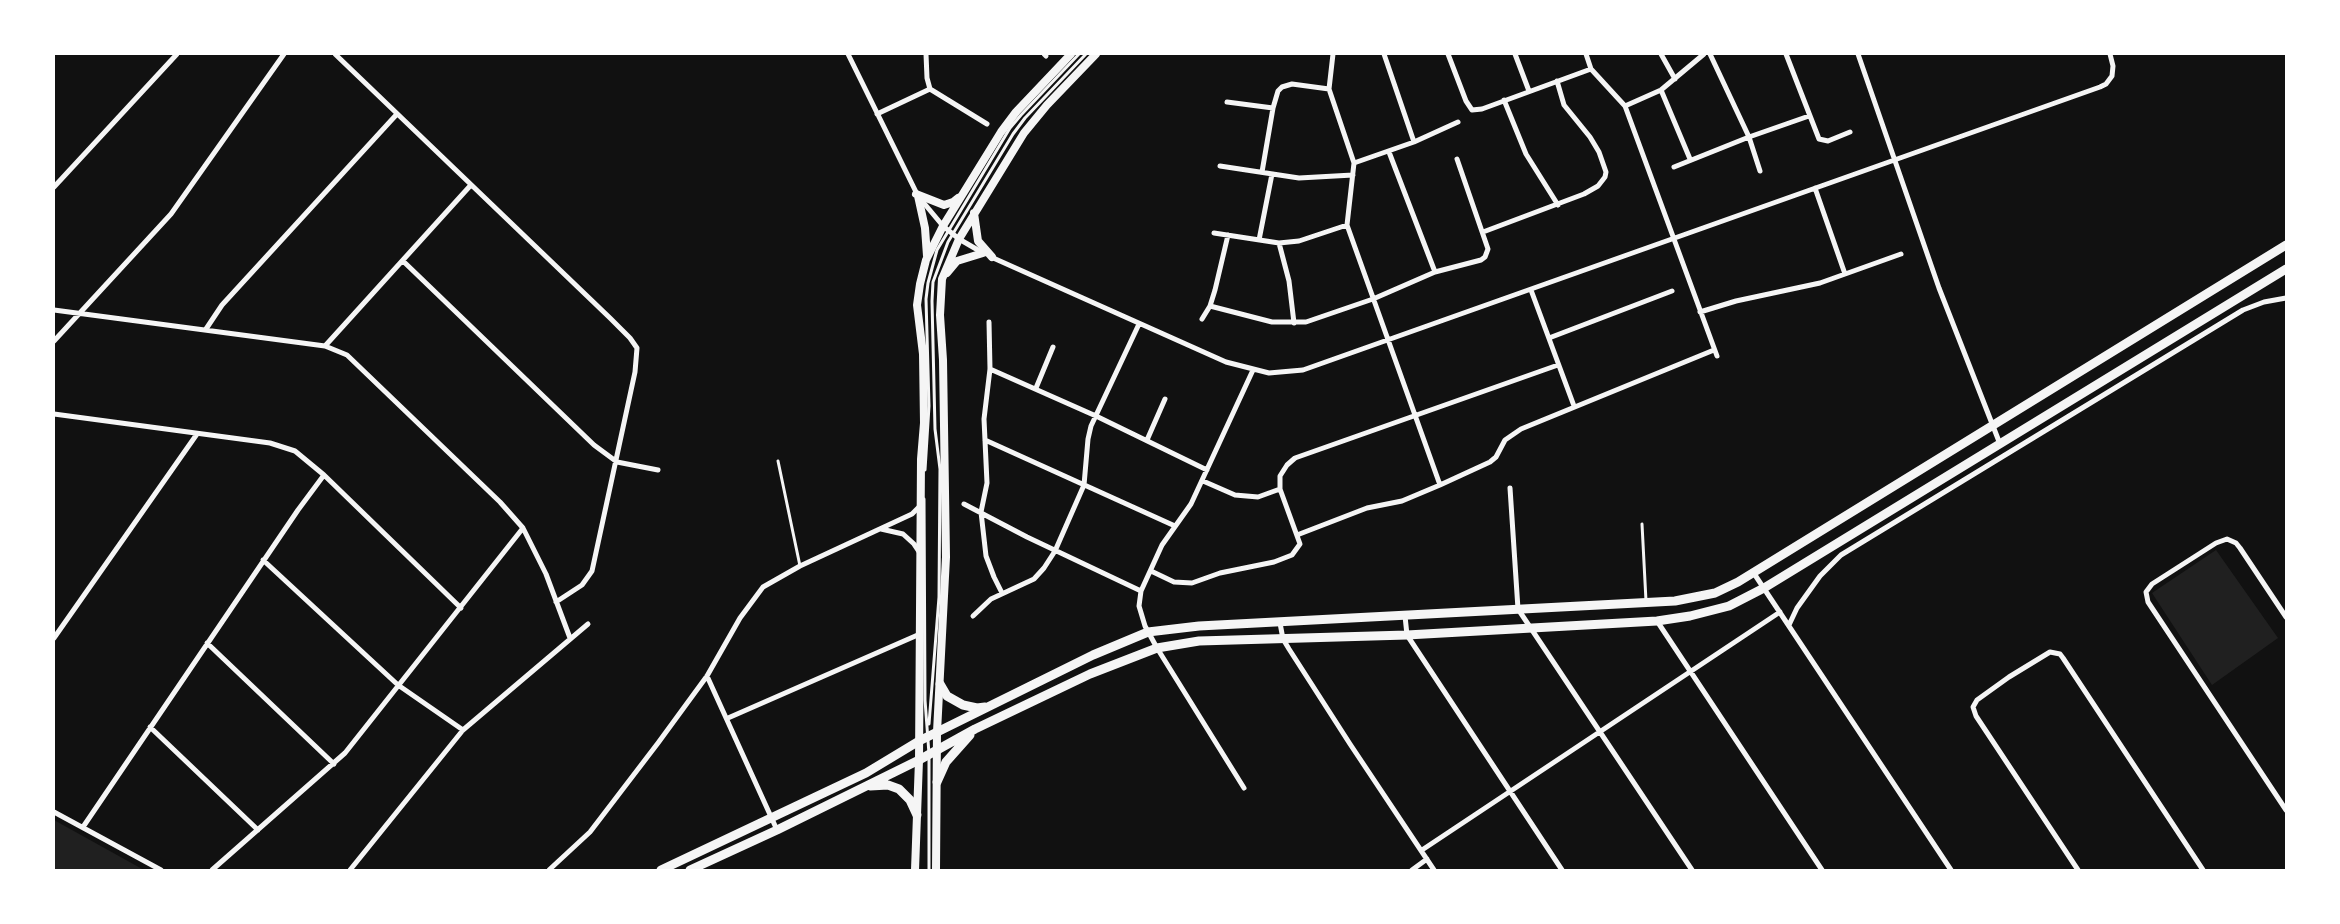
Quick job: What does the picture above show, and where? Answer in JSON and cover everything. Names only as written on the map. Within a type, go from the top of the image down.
[{"type":"main road","points":[[936,870],[936,782],[933,752],[937,732],[946,556],[943,360],[940,315],[942,279],[950,232],[962,194],[1008,121],[1072,54]]},
{"type":"main road","points":[[926,260],[950,232],[974,211],[1024,133],[1047,105],[1096,54]]},
{"type":"main road","points":[[917,195],[944,204],[953,202],[962,194]]},
{"type":"main road","points":[[915,870],[920,760],[920,506],[924,379],[917,305],[926,260],[926,228],[917,195]]},
{"type":"main road","points":[[974,211],[978,241],[992,257]]},
{"type":"main road","points":[[661,870],[866,773],[919,741],[928,732],[937,732],[1093,655],[1148,632],[1199,626],[1646,602],[1706,596],[1727,588],[2286,245]]},
{"type":"main road","points":[[942,279],[957,261],[983,253]]},
{"type":"main road","points":[[690,870],[867,786],[920,760],[975,729],[1090,674],[1157,648],[1200,641],[1407,635],[1657,621],[1714,610],[1744,599],[2286,269]]},
{"type":"main road","points":[[940,684],[948,696],[962,705],[977,708],[988,706]]},
{"type":"main road","points":[[936,782],[946,762],[975,729]]},
{"type":"main road","points":[[867,786],[888,785],[899,789],[910,800],[917,815]]},
{"type":"street","points":[[54,187],[177,54]]},
{"type":"street","points":[[54,341],[171,214],[284,54]]},
{"type":"street","points":[[334,54],[610,318],[637,348],[635,372],[592,571],[582,586],[556,602]]},
{"type":"street","points":[[848,54],[917,195],[950,232],[983,253],[1226,362],[1253,370],[1282,373],[1302,370],[1531,290],[2106,84],[2112,76],[2110,56]]},
{"type":"street","points":[[926,54],[927,78],[930,90],[987,124]]},
{"type":"street","points":[[1333,54],[1329,89],[1354,163],[1347,224],[1440,485]]},
{"type":"street","points":[[1448,54],[1466,101],[1469,107],[1476,110],[1591,69]]},
{"type":"street","points":[[1515,54],[1529,90]]},
{"type":"street","points":[[1297,534],[1366,508],[1402,501],[1440,485],[1490,462],[1496,457],[1505,440],[1514,432],[1574,406],[1715,353],[1625,106],[1591,69],[1586,54]]},
{"type":"street","points":[[1661,54],[1675,79]]},
{"type":"street","points":[[1625,106],[1661,90],[1704,54]]},
{"type":"street","points":[[1710,54],[1749,136],[1760,171]]},
{"type":"street","points":[[1786,54],[1819,139],[1828,141],[1850,132]]},
{"type":"street","points":[[1858,54],[1896,159],[1933,271],[2000,444]]},
{"type":"street","points":[[1384,56],[1414,142]]},
{"type":"street","points":[[1483,232],[1558,205],[1598,186],[1605,178],[1606,172],[1599,152],[1590,137],[1564,105],[1557,81]]},
{"type":"street","points":[[1262,172],[1273,108],[1278,91],[1286,85],[1292,84],[1329,89]]},
{"type":"street","points":[[877,114],[930,90]]},
{"type":"street","points":[[1661,90],[1690,160]]},
{"type":"street","points":[[1504,100],[1526,154],[1558,205]]},
{"type":"street","points":[[1227,102],[1273,108]]},
{"type":"street","points":[[206,328],[222,305],[397,114]]},
{"type":"street","points":[[1674,167],[1749,136],[1809,116]]},
{"type":"street","points":[[1354,163],[1389,152],[1458,122]]},
{"type":"street","points":[[1389,152],[1435,272]]},
{"type":"street","points":[[1210,306],[1261,320],[1294,323],[1306,322],[1373,299],[1435,272],[1469,264],[1485,257],[1488,249],[1457,159]]},
{"type":"street","points":[[1220,166],[1311,178],[1353,175]]},
{"type":"street","points":[[1259,240],[1272,174]]},
{"type":"street","points":[[325,346],[470,186]]},
{"type":"street","points":[[1815,188],[1845,274]]},
{"type":"street","points":[[1214,233],[1279,244],[1299,241],[1347,224]]},
{"type":"street","points":[[1202,319],[1210,306],[1228,235]]},
{"type":"street","points":[[1279,244],[1289,281],[1294,323]]},
{"type":"street","points":[[1700,312],[1721,304],[1804,287],[1901,254]]},
{"type":"street","points":[[403,261],[594,445],[616,462],[658,470]]},
{"type":"street","points":[[1531,290],[1574,406]]},
{"type":"street","points":[[1549,338],[1672,290]]},
{"type":"street","points":[[1789,625],[1797,608],[1820,576],[1841,555],[2248,308],[2264,302],[2286,298]]},
{"type":"street","points":[[54,310],[206,328],[325,346],[341,351],[354,360],[500,502],[523,528],[546,574],[570,638]]},
{"type":"street","points":[[989,322],[990,369],[984,409],[987,483],[982,512],[986,556],[1002,593]]},
{"type":"street","points":[[973,616],[986,603],[1002,593],[1034,579],[1055,551],[1084,485],[1088,439],[1096,416],[1139,324]]},
{"type":"street","points":[[1036,388],[1053,348]]},
{"type":"street","points":[[1151,571],[1174,582],[1192,583],[1220,573],[1286,558],[1299,548],[1297,534],[1280,489],[1280,476],[1287,465],[1295,458],[1558,365]]},
{"type":"street","points":[[990,369],[1036,388],[1207,470]]},
{"type":"street","points":[[1244,788],[1157,648],[1140,612],[1141,591],[1162,546],[1188,510],[1203,481],[1253,370]]},
{"type":"street","points":[[1147,440],[1165,399]]},
{"type":"street","points":[[54,414],[284,446],[295,451],[324,475],[460,608]]},
{"type":"street","points":[[54,638],[197,434]]},
{"type":"street","points":[[985,440],[1175,526]]},
{"type":"street","points":[[83,827],[263,560],[324,475]]},
{"type":"street","points":[[1203,481],[1245,497],[1258,497],[1280,489]]},
{"type":"street","points":[[1510,488],[1518,609],[1692,870]]},
{"type":"street","points":[[964,504],[1055,551],[1141,591]]},
{"type":"street","points":[[549,870],[590,832],[707,676],[756,594],[768,583],[800,566],[912,514],[920,506]]},
{"type":"street","points":[[212,870],[334,764],[355,741],[523,528]]},
{"type":"street","points":[[880,529],[903,534],[914,544],[920,554]]},
{"type":"street","points":[[2286,617],[2240,548],[2232,540],[2223,539],[2216,543],[2152,584],[2146,592],[2146,595],[2286,810]]},
{"type":"street","points":[[263,560],[398,685],[463,730]]},
{"type":"street","points":[[1753,572],[1951,870]]},
{"type":"street","points":[[1422,850],[1780,612]]},
{"type":"street","points":[[1405,616],[1407,635],[1562,870]]},
{"type":"street","points":[[1657,621],[1822,870]]},
{"type":"street","points":[[1280,622],[1283,639],[1434,870]]},
{"type":"street","points":[[350,870],[463,730],[588,624]]},
{"type":"street","points":[[728,718],[920,634]]},
{"type":"street","points":[[207,643],[334,764]]},
{"type":"street","points":[[2078,870],[1974,711],[1976,700],[2050,652],[2060,654],[2203,870]]},
{"type":"street","points":[[707,676],[728,718],[777,830]]},
{"type":"street","points":[[150,727],[258,830]]},
{"type":"street","points":[[54,812],[161,870]]},
{"type":"street","points":[[1412,870],[1427,859]]},
{"type":"lane","points":[[929,870],[933,752],[928,732],[925,675],[924,475],[930,380],[926,299],[932,266],[1016,121],[1078,54]]},
{"type":"lane","points":[[928,732],[939,597],[940,487],[935,428],[935,361],[932,301],[937,269],[950,232],[1019,125],[1086,54]]},
{"type":"lane","points":[[778,461],[800,566]]},
{"type":"lane","points":[[1642,524],[1646,602]]},
{"type":"shaded area","points":[[2216,550],[2278,638],[2212,685],[2152,593]]},
{"type":"shaded area","points":[[54,820],[144,870],[54,870]]}]
